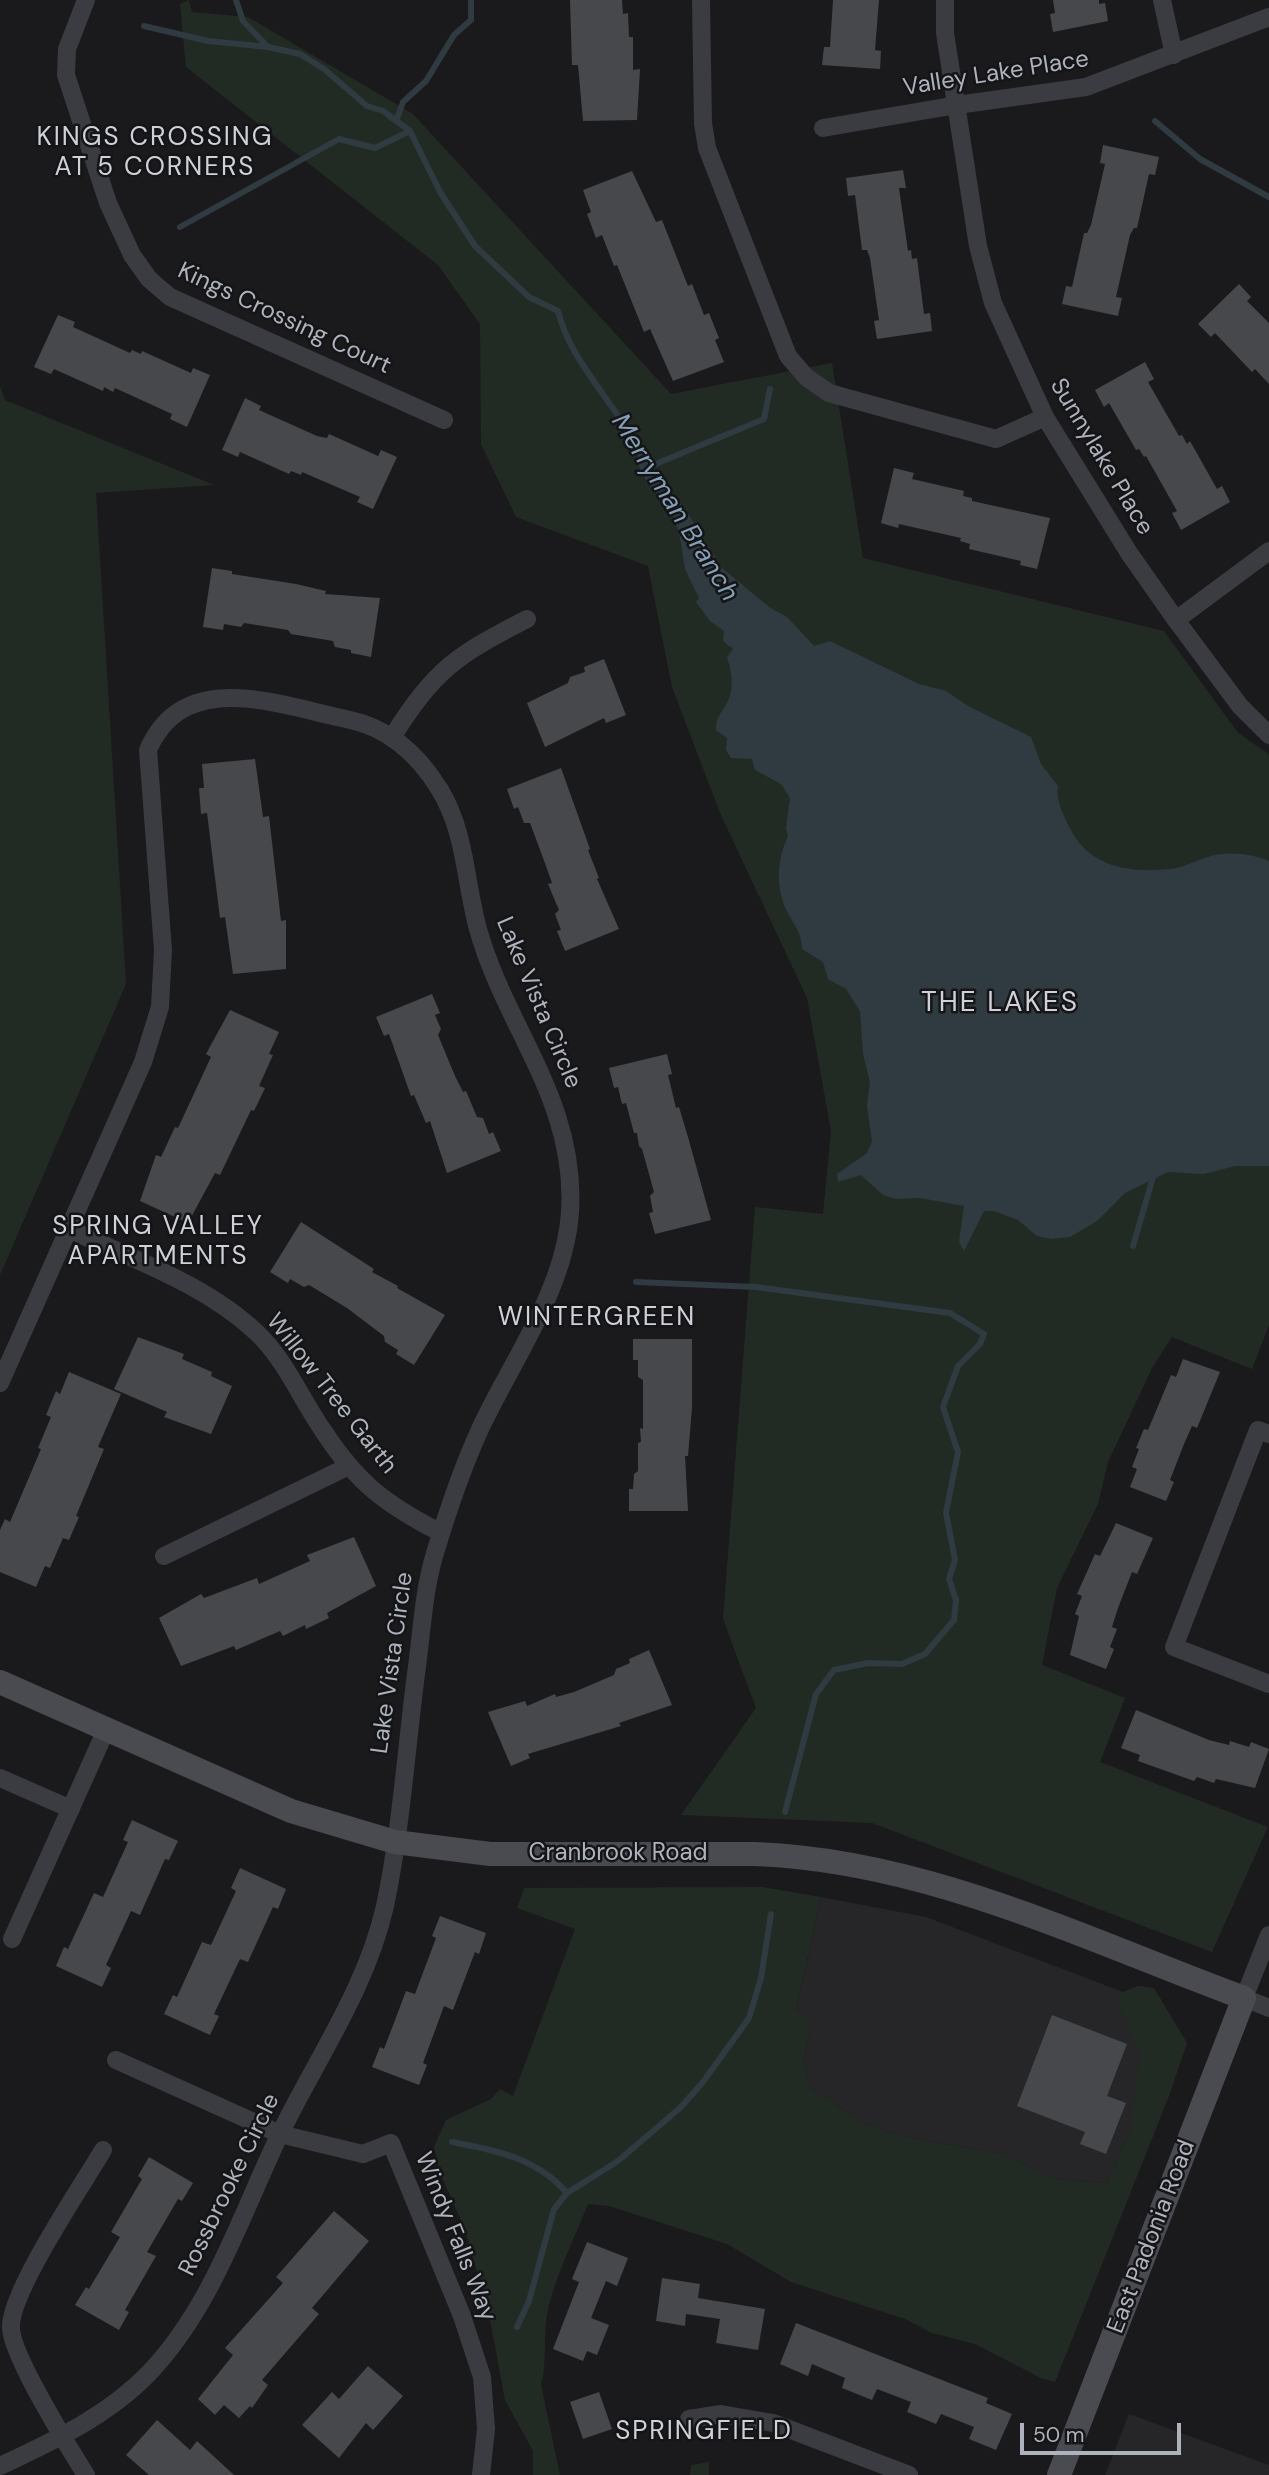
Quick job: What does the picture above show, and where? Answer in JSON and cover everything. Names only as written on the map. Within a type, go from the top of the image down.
[{"type":"street","name":"Kings Crossing Court","points":[[86,0],[67,49],[66,75],[112,212],[132,255],[149,279],[170,297],[444,420]]},
{"type":"street","points":[[701,0],[703,123],[707,148],[788,356],[806,377],[829,393],[996,439],[1045,417]]},
{"type":"street","name":"Sunnylake Place","points":[[945,0],[945,33],[978,246],[993,303],[1045,417],[1129,553],[1240,706],[1269,735]]},
{"type":"street","points":[[1162,0],[1174,55]]},
{"type":"street","name":"Valley Lake Place","points":[[823,128],[1086,87],[1269,17]]},
{"type":"street","points":[[1176,620],[1269,551]]},
{"type":"street","points":[[393,736],[416,698],[465,651],[527,619]]},
{"type":"street","name":"Lake Vista Circle","points":[[0,1383],[143,1062],[160,1007],[163,950],[148,750],[159,726],[205,699],[234,696],[368,723],[393,736],[437,785],[453,815],[478,929],[563,1127],[569,1171],[570,1214],[562,1257],[543,1306],[481,1428],[455,1488],[425,1585],[395,1842]]},
{"type":"street","name":"Willow Tree Garth","points":[[69,1228],[230,1310],[258,1334],[283,1363],[322,1430],[349,1466],[394,1509],[441,1533]]},
{"type":"street","points":[[1269,1434],[1258,1430],[1174,1647],[1269,1684]]},
{"type":"street","points":[[163,1556],[349,1466]]},
{"type":"street","name":"Cranbrook Road","points":[[0,1682],[291,1811],[395,1842],[490,1854],[755,1854],[795,1856],[859,1865],[970,1895],[1244,1998]]},
{"type":"street","points":[[12,1939],[106,1730]]},
{"type":"street","points":[[0,1778],[71,1809]]},
{"type":"street","name":"Rossbrooke Circle","points":[[0,2466],[61,2437],[111,2406],[145,2377],[175,2344],[212,2283],[280,2134],[345,2014],[368,1963],[384,1909],[395,1842]]},
{"type":"street","points":[[1269,1935],[1244,1998],[1269,2008]]},
{"type":"street","name":"East Padonia Road","points":[[1059,2475],[1244,1998]]},
{"type":"street","name":"Windy Falls Way","points":[[116,2060],[280,2134],[363,2154],[391,2143],[462,2316],[482,2377],[486,2430],[481,2475]]},
{"type":"street","points":[[86,2475],[61,2437],[10,2331],[11,2315],[17,2298],[103,2150]]},
{"type":"street","points":[[690,2418],[721,2414],[773,2423],[909,2475]]},
{"type":"shaded area","points":[[189,0],[192,12],[248,17],[413,114],[671,394],[832,363],[863,558],[1164,631],[1238,733],[1269,754],[1269,1325],[1252,1369],[1172,1337],[1152,1368],[1108,1462],[1098,1504],[1057,1588],[1042,1665],[1125,1698],[1100,1762],[1268,1827],[1212,1952],[872,1823],[681,1815],[756,1708],[723,1619],[755,1207],[823,1214],[831,1131],[807,998],[720,813],[672,687],[648,566],[516,517],[481,444],[480,324],[438,265],[186,67],[180,4]]},
{"type":"shaded area","points":[[0,386],[5,400],[214,485],[96,493],[126,984],[0,1275]]},
{"type":"shaded area","points":[[762,1887],[821,1897],[796,2011],[809,2019],[810,2033],[803,2062],[812,2089],[861,2122],[900,2136],[1001,2154],[1056,2179],[1107,2183],[1131,2129],[1140,2052],[1115,1995],[1138,1986],[1154,1988],[1187,2043],[1169,2096],[1055,2382],[1041,2378],[975,2344],[932,2333],[905,2319],[791,2282],[727,2244],[609,2206],[588,2204],[557,2279],[546,2325],[541,2385],[560,2475],[533,2475],[533,2451],[505,2400],[489,2314],[465,2229],[441,2175],[434,2147],[446,2120],[491,2099],[500,2089],[513,2096],[575,1929],[517,1908],[524,1888]]},
{"type":"shaded area","points":[[821,1897],[926,1917],[1123,1992],[1116,1996],[1141,2052],[1139,2082],[1131,2129],[1107,2183],[1056,2179],[1001,2154],[900,2136],[861,2122],[812,2089],[803,2062],[810,2033],[796,2012]]},
{"type":"shaded area","points":[[1129,2414],[1269,2465],[1269,2475],[1105,2475]]},
{"type":"shaded area","points":[[709,2462],[709,2475],[690,2475],[691,2465]]},
{"type":"water","points":[[638,450],[685,509],[722,568],[769,607],[787,617],[814,646],[830,641],[919,684],[946,691],[968,706],[1031,737],[1041,764],[1058,786],[1059,803],[1069,827],[1090,854],[1114,866],[1141,870],[1175,868],[1218,854],[1248,855],[1269,861],[1269,1166],[1235,1166],[1204,1174],[1168,1172],[1125,1193],[1097,1221],[1070,1237],[1051,1239],[1037,1236],[1018,1220],[994,1211],[984,1211],[964,1251],[959,1242],[964,1206],[920,1198],[896,1199],[883,1195],[861,1175],[838,1182],[837,1174],[867,1153],[872,1141],[867,1106],[870,1082],[863,1054],[860,1011],[846,989],[828,979],[823,962],[802,949],[799,934],[784,904],[779,874],[788,836],[786,828],[790,798],[781,784],[755,770],[752,759],[731,758],[726,750],[727,738],[716,730],[720,714],[731,693],[727,657],[733,649],[723,641],[724,631],[710,621],[696,602],[699,598],[685,567],[674,517],[644,476],[638,460]]},
{"type":"building","points":[[570,0],[622,0],[623,14],[628,13],[629,37],[633,37],[633,70],[640,69],[637,120],[583,121],[578,65],[572,65]]},
{"type":"building","points":[[833,0],[879,0],[875,50],[881,51],[880,69],[822,65],[824,47],[830,47]]},
{"type":"building","points":[[1053,0],[1099,0],[1099,4],[1105,3],[1108,21],[1053,32],[1050,14],[1055,13]]},
{"type":"building","points":[[1103,145],[1159,157],[1155,175],[1149,174],[1137,228],[1134,228],[1130,235],[1116,297],[1122,298],[1118,316],[1062,304],[1066,286],[1072,287],[1084,233],[1087,233],[1091,225],[1105,164],[1100,163]]},
{"type":"building","points":[[903,170],[906,188],[899,188],[908,251],[911,250],[912,259],[917,258],[924,314],[930,313],[932,331],[877,339],[874,321],[879,320],[870,258],[867,250],[862,250],[855,195],[848,196],[846,178]]},
{"type":"building","points":[[632,171],[656,222],[662,220],[688,286],[692,284],[704,315],[709,313],[719,338],[715,340],[724,362],[673,381],[650,329],[644,332],[602,235],[596,238],[587,214],[591,212],[583,190]]},
{"type":"building","points":[[1239,284],[1251,297],[1247,301],[1269,323],[1269,384],[1255,369],[1252,372],[1215,333],[1211,337],[1198,324]]},
{"type":"building","points":[[58,315],[75,322],[73,327],[130,353],[132,350],[141,354],[142,351],[191,373],[193,368],[210,375],[187,427],[170,419],[172,414],[115,388],[113,392],[104,387],[103,391],[54,369],[51,374],[34,367]]},
{"type":"building","points":[[1145,362],[1154,379],[1148,382],[1179,436],[1182,435],[1187,444],[1190,441],[1217,489],[1222,486],[1230,502],[1181,530],[1172,513],[1177,511],[1146,456],[1144,457],[1139,449],[1136,450],[1109,403],[1104,407],[1095,390]]},
{"type":"building","points":[[245,398],[261,406],[259,410],[317,436],[327,438],[329,434],[378,456],[381,450],[397,457],[373,509],[357,502],[360,497],[302,472],[301,475],[291,471],[289,474],[240,452],[238,457],[222,450]]},
{"type":"building","points":[[894,468],[914,473],[912,479],[964,491],[963,496],[972,498],[972,501],[1050,518],[1037,569],[1020,565],[1021,561],[969,549],[970,544],[960,541],[961,538],[899,524],[898,528],[881,523]]},
{"type":"building","points":[[212,568],[232,571],[232,574],[296,584],[326,591],[325,594],[380,598],[371,657],[335,647],[333,641],[291,634],[288,630],[244,623],[241,627],[224,624],[223,630],[203,627]]},
{"type":"building","points":[[604,659],[626,715],[606,723],[604,718],[545,747],[527,703],[568,683],[570,677],[585,672],[584,667]]},
{"type":"building","points":[[255,759],[263,817],[269,816],[281,921],[286,920],[286,969],[233,974],[225,917],[220,918],[207,813],[201,814],[199,788],[204,788],[202,764]]},
{"type":"building","points":[[561,768],[590,849],[588,850],[599,878],[597,879],[619,929],[565,951],[557,931],[561,930],[555,914],[559,910],[548,884],[552,883],[546,866],[530,823],[524,823],[518,807],[514,809],[507,789]]},
{"type":"building","points":[[432,994],[440,1013],[435,1015],[441,1029],[438,1035],[455,1076],[463,1092],[466,1091],[477,1117],[483,1118],[489,1134],[493,1132],[501,1151],[447,1173],[430,1121],[426,1123],[414,1095],[411,1096],[389,1034],[384,1036],[376,1017]]},
{"type":"building","points":[[230,1010],[279,1032],[269,1054],[273,1055],[259,1086],[265,1088],[254,1111],[251,1110],[220,1175],[215,1173],[188,1223],[140,1201],[156,1155],[161,1157],[175,1127],[178,1128],[211,1057],[206,1054]]},
{"type":"building","points":[[667,1054],[672,1074],[668,1075],[676,1108],[679,1107],[711,1220],[655,1234],[649,1213],[653,1212],[650,1196],[654,1192],[637,1133],[634,1133],[626,1103],[622,1104],[618,1087],[614,1088],[609,1068]]},
{"type":"building","points":[[301,1222],[374,1269],[372,1272],[445,1315],[414,1365],[396,1354],[398,1350],[385,1342],[384,1336],[347,1308],[309,1285],[304,1287],[290,1279],[288,1283],[270,1272]]},
{"type":"building","points":[[138,1337],[184,1354],[182,1359],[212,1372],[211,1376],[232,1386],[211,1434],[164,1417],[167,1412],[114,1389]]},
{"type":"building","points":[[633,1339],[692,1339],[692,1408],[688,1456],[685,1456],[688,1511],[629,1511],[629,1489],[633,1489],[634,1474],[638,1471],[638,1443],[641,1442],[640,1428],[643,1429],[643,1380],[638,1377],[638,1360],[633,1360]]},
{"type":"building","points":[[1183,1359],[1220,1372],[1197,1428],[1192,1426],[1184,1444],[1170,1480],[1174,1482],[1166,1501],[1130,1487],[1137,1469],[1132,1467],[1144,1429],[1148,1430],[1171,1375],[1176,1377]]},
{"type":"building","points":[[69,1372],[121,1394],[98,1447],[104,1449],[69,1540],[63,1538],[50,1568],[45,1566],[36,1587],[0,1572],[0,1530],[5,1519],[10,1522],[41,1449],[38,1448],[51,1417],[46,1415],[56,1391],[60,1394]]},
{"type":"building","points":[[1116,1523],[1153,1538],[1137,1574],[1132,1572],[1118,1608],[1112,1627],[1117,1629],[1110,1647],[1114,1649],[1106,1669],[1070,1655],[1079,1616],[1075,1614],[1082,1596],[1077,1594],[1095,1554],[1100,1556]]},
{"type":"building","points":[[354,1537],[376,1586],[327,1613],[329,1618],[306,1629],[305,1625],[283,1636],[280,1631],[236,1650],[234,1646],[181,1666],[159,1618],[201,1594],[204,1598],[257,1578],[259,1584],[310,1561],[307,1555]]},
{"type":"building","points":[[649,1650],[672,1705],[619,1723],[621,1726],[528,1754],[530,1758],[511,1766],[488,1712],[525,1701],[527,1706],[555,1694],[556,1697],[574,1692],[614,1675],[616,1669],[630,1663],[629,1659]]},
{"type":"building","points":[[1136,1710],[1209,1740],[1229,1745],[1230,1741],[1249,1747],[1251,1742],[1269,1749],[1255,1788],[1216,1779],[1214,1783],[1197,1777],[1194,1781],[1138,1761],[1140,1755],[1121,1748]]},
{"type":"building","points":[[132,1820],[178,1841],[169,1860],[165,1859],[140,1915],[131,1911],[106,1965],[111,1968],[102,1987],[56,1966],[64,1947],[68,1949],[94,1893],[103,1897],[128,1842],[123,1840]]},
{"type":"building","points":[[240,1868],[286,1889],[278,1909],[273,1907],[248,1962],[240,1959],[214,2014],[219,2016],[210,2035],[164,2014],[173,1995],[177,1997],[202,1942],[211,1945],[236,1891],[231,1888]]},
{"type":"building","points":[[440,1916],[486,1933],[479,1954],[475,1952],[453,2010],[444,2006],[423,2063],[427,2065],[419,2085],[372,2067],[380,2047],[384,2049],[406,1991],[415,1994],[436,1938],[432,1936]]},
{"type":"building","points":[[1052,2015],[1127,2044],[1107,2096],[1126,2103],[1106,2154],[1080,2144],[1085,2132],[1017,2106]]},
{"type":"building","points":[[149,2157],[193,2183],[182,2201],[178,2199],[147,2252],[156,2256],[125,2310],[129,2312],[119,2330],[75,2305],[86,2287],[89,2289],[120,2237],[111,2232],[142,2179],[138,2176]]},
{"type":"building","points":[[334,2211],[369,2241],[312,2308],[319,2314],[262,2380],[268,2385],[252,2408],[250,2406],[239,2418],[224,2405],[215,2415],[198,2399],[233,2355],[225,2348],[283,2283],[276,2277]]},
{"type":"building","points":[[587,2242],[628,2258],[617,2286],[606,2281],[591,2318],[609,2325],[597,2355],[587,2351],[583,2361],[553,2349],[579,2282],[572,2279]]},
{"type":"building","points":[[662,2278],[700,2284],[698,2298],[765,2309],[758,2350],[716,2343],[720,2319],[686,2314],[685,2326],[656,2321]]},
{"type":"building","points":[[796,2323],[988,2398],[986,2403],[1012,2414],[996,2450],[969,2439],[974,2427],[941,2414],[936,2424],[907,2412],[911,2402],[877,2389],[872,2400],[842,2388],[845,2378],[812,2364],[808,2376],[780,2364]]},
{"type":"building","points":[[368,2366],[403,2396],[373,2430],[366,2423],[339,2458],[302,2425],[332,2392],[339,2399]]},
{"type":"building","points":[[599,2392],[612,2429],[583,2439],[570,2402]]},
{"type":"building","points":[[157,2420],[190,2450],[197,2441],[234,2475],[149,2475],[126,2455]]},
{"type":"waterway","points":[[236,0],[243,21],[268,47]]},
{"type":"waterway","points":[[396,121],[403,102],[426,81],[454,35],[471,20],[471,0]]},
{"type":"waterway","name":"Merryman Branch","points":[[144,26],[208,41],[268,47],[300,54],[324,69],[367,106],[383,111],[410,131],[440,192],[475,246],[529,297],[558,311],[573,349],[621,419],[641,456]]},
{"type":"waterway","points":[[1155,121],[1200,159],[1269,197]]},
{"type":"waterway","points":[[180,227],[339,139],[375,148],[410,131]]},
{"type":"waterway","points":[[646,468],[764,419],[770,389]]},
{"type":"waterway","points":[[1133,1246],[1154,1174]]},
{"type":"waterway","points":[[636,1282],[756,1287],[950,1313],[984,1334],[980,1344],[958,1366],[943,1407],[958,1452],[946,1513],[955,1560],[949,1579],[956,1600],[954,1620],[925,1654],[902,1664],[868,1663],[834,1670],[816,1694],[785,1812]]},
{"type":"waterway","points":[[517,2327],[529,2301],[554,2209],[567,2193],[618,2161],[681,2107],[703,2082],[749,2018],[761,1978],[771,1914]]},
{"type":"waterway","points":[[452,2142],[514,2157],[542,2171],[567,2193]]},
{"type":"district","name":"KINGS CROSSING AT 5 CORNERS","points":[[155,153]]},
{"type":"district","name":"THE LAKES","points":[[1000,1004]]},
{"type":"district","name":"SPRING VALLEY APARTMENTS","points":[[158,1242]]},
{"type":"district","name":"WINTERGREEN","points":[[597,1318]]},
{"type":"district","name":"SPRINGFIELD","points":[[704,2432]]}]
